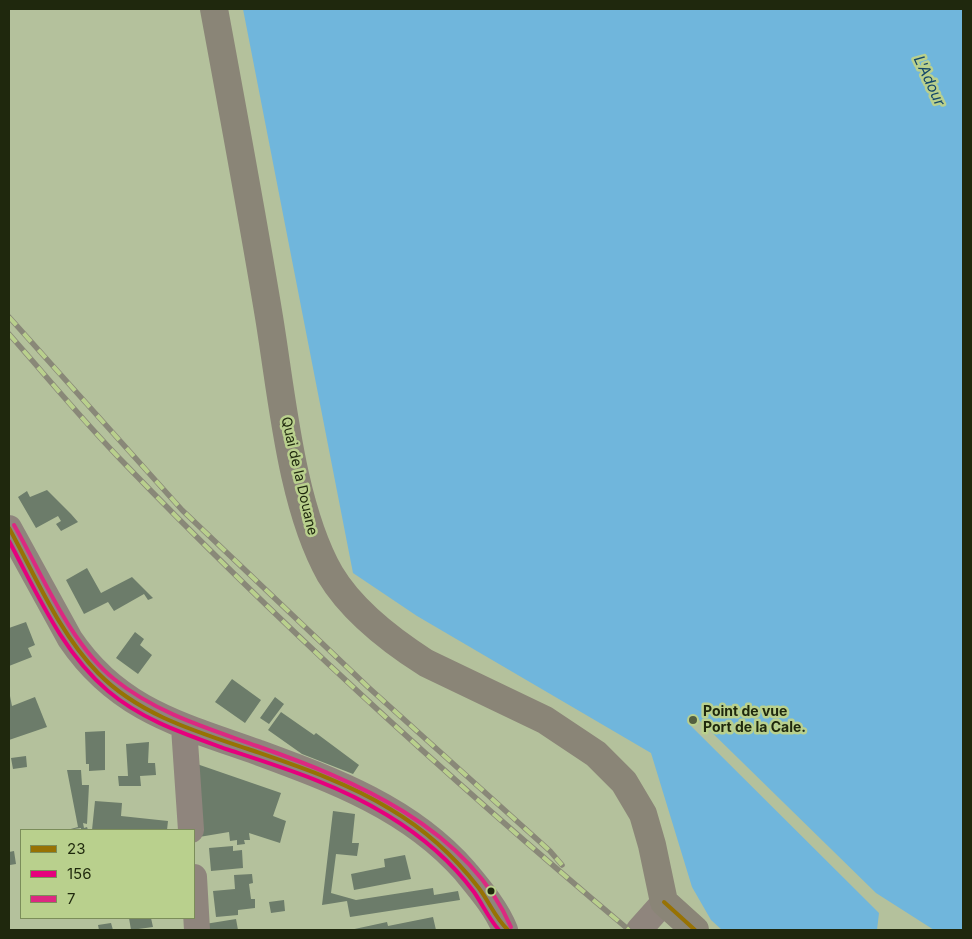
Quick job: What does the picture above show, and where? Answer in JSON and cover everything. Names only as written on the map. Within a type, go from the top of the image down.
[{"type":"main road","name":"Quai de la Douane","points":[[214,9],[252,211],[290,450],[307,521],[317,548],[331,575],[347,597],[391,640],[426,663],[545,720],[596,754],[624,782],[643,814],[652,845],[664,902]]},
{"type":"main road","points":[[664,902],[695,930]]},
{"type":"street","points":[[9,528],[82,656],[98,674],[130,700],[184,727],[328,780],[390,809],[415,826],[458,864],[478,886],[506,930]]},
{"type":"street","points":[[184,727],[191,829]]},
{"type":"street","points":[[195,895],[197,930]]},
{"type":"street","points":[[639,930],[664,902]]},
{"type":"water","name":"L'Adour","points":[[243,9],[963,9],[963,930],[934,930],[876,893],[694,715],[687,722],[879,913],[877,930],[722,930],[711,920],[692,887],[651,753],[417,616],[353,573]]},
{"type":"building","points":[[47,490],[78,522],[61,531],[56,524],[61,521],[58,516],[36,528],[18,497],[27,491],[30,497]]},
{"type":"building","points":[[87,568],[101,593],[132,577],[153,598],[148,600],[144,594],[114,611],[108,602],[84,614],[66,580]]},
{"type":"building","points":[[26,622],[35,645],[28,648],[32,657],[9,666],[9,628]]},
{"type":"building","points":[[135,632],[144,639],[140,645],[152,655],[138,674],[116,658]]},
{"type":"building","points":[[232,679],[261,700],[245,723],[215,702]]},
{"type":"building","points":[[10,696],[12,706],[35,697],[47,727],[9,740]]},
{"type":"building","points":[[275,697],[284,704],[269,724],[260,718]]},
{"type":"building","points":[[281,712],[314,735],[316,733],[359,765],[353,774],[302,754],[268,730]]},
{"type":"building","points":[[105,731],[105,770],[89,771],[89,764],[86,764],[85,732]]},
{"type":"building","points":[[149,742],[148,763],[155,763],[156,775],[140,776],[141,786],[119,786],[118,776],[128,776],[126,744]]},
{"type":"building","points":[[26,756],[27,767],[13,769],[11,758]]},
{"type":"building","points":[[194,763],[281,793],[273,816],[286,821],[280,843],[249,833],[250,840],[244,840],[245,844],[237,845],[237,840],[230,841],[229,832],[199,837]]},
{"type":"building","points":[[67,770],[81,770],[82,785],[89,785],[87,824],[83,823],[84,828],[87,827],[88,829],[71,829],[78,827]]},
{"type":"building","points":[[95,801],[122,803],[121,816],[168,821],[167,829],[92,829]]},
{"type":"building","points":[[333,811],[355,814],[352,843],[359,843],[357,856],[336,854],[331,893],[356,900],[433,888],[434,895],[458,891],[460,900],[350,917],[347,901],[322,905]]},
{"type":"building","points":[[233,846],[233,851],[242,850],[243,868],[211,871],[209,848]]},
{"type":"building","points":[[14,851],[16,864],[10,865],[9,852]]},
{"type":"building","points":[[405,855],[411,879],[354,890],[351,874],[385,867],[384,859]]},
{"type":"building","points":[[252,874],[253,883],[249,884],[251,899],[255,899],[255,908],[238,910],[238,915],[216,917],[213,891],[235,889],[234,875]]},
{"type":"building","points":[[284,900],[285,911],[271,913],[269,902]]},
{"type":"building","points":[[433,917],[436,930],[350,930],[387,922],[388,926]]},
{"type":"building","points":[[129,919],[151,919],[153,927],[131,930]]},
{"type":"building","points":[[236,919],[238,930],[205,930],[205,924]]},
{"type":"building","points":[[111,923],[113,930],[99,930],[98,925]]},
{"type":"railway","points":[[9,317],[182,510],[368,687],[550,851],[562,865]]},
{"type":"railway","points":[[9,334],[109,447],[245,585],[434,761],[629,930]]},
{"type":"transit line","name":"7","points":[[14,525],[70,628],[98,664],[114,679],[147,701],[182,718],[294,759],[368,792],[404,812],[437,835],[466,861],[491,892],[511,927]]},
{"type":"transit line","name":"23","points":[[9,528],[49,604],[71,640],[98,673],[114,687],[131,700],[168,720],[321,775],[373,799],[403,817],[438,844],[459,865],[478,887],[499,920],[508,930]]},
{"type":"transit line","name":"156","points":[[9,541],[40,601],[64,640],[77,658],[108,691],[135,710],[164,725],[329,785],[387,815],[423,840],[445,859],[474,892],[499,930]]},
{"type":"transit line","name":"23","points":[[664,902],[695,930]]},
{"type":"place","name":"Point de vue Port de la Cale.","points":[[693,720]]}]
